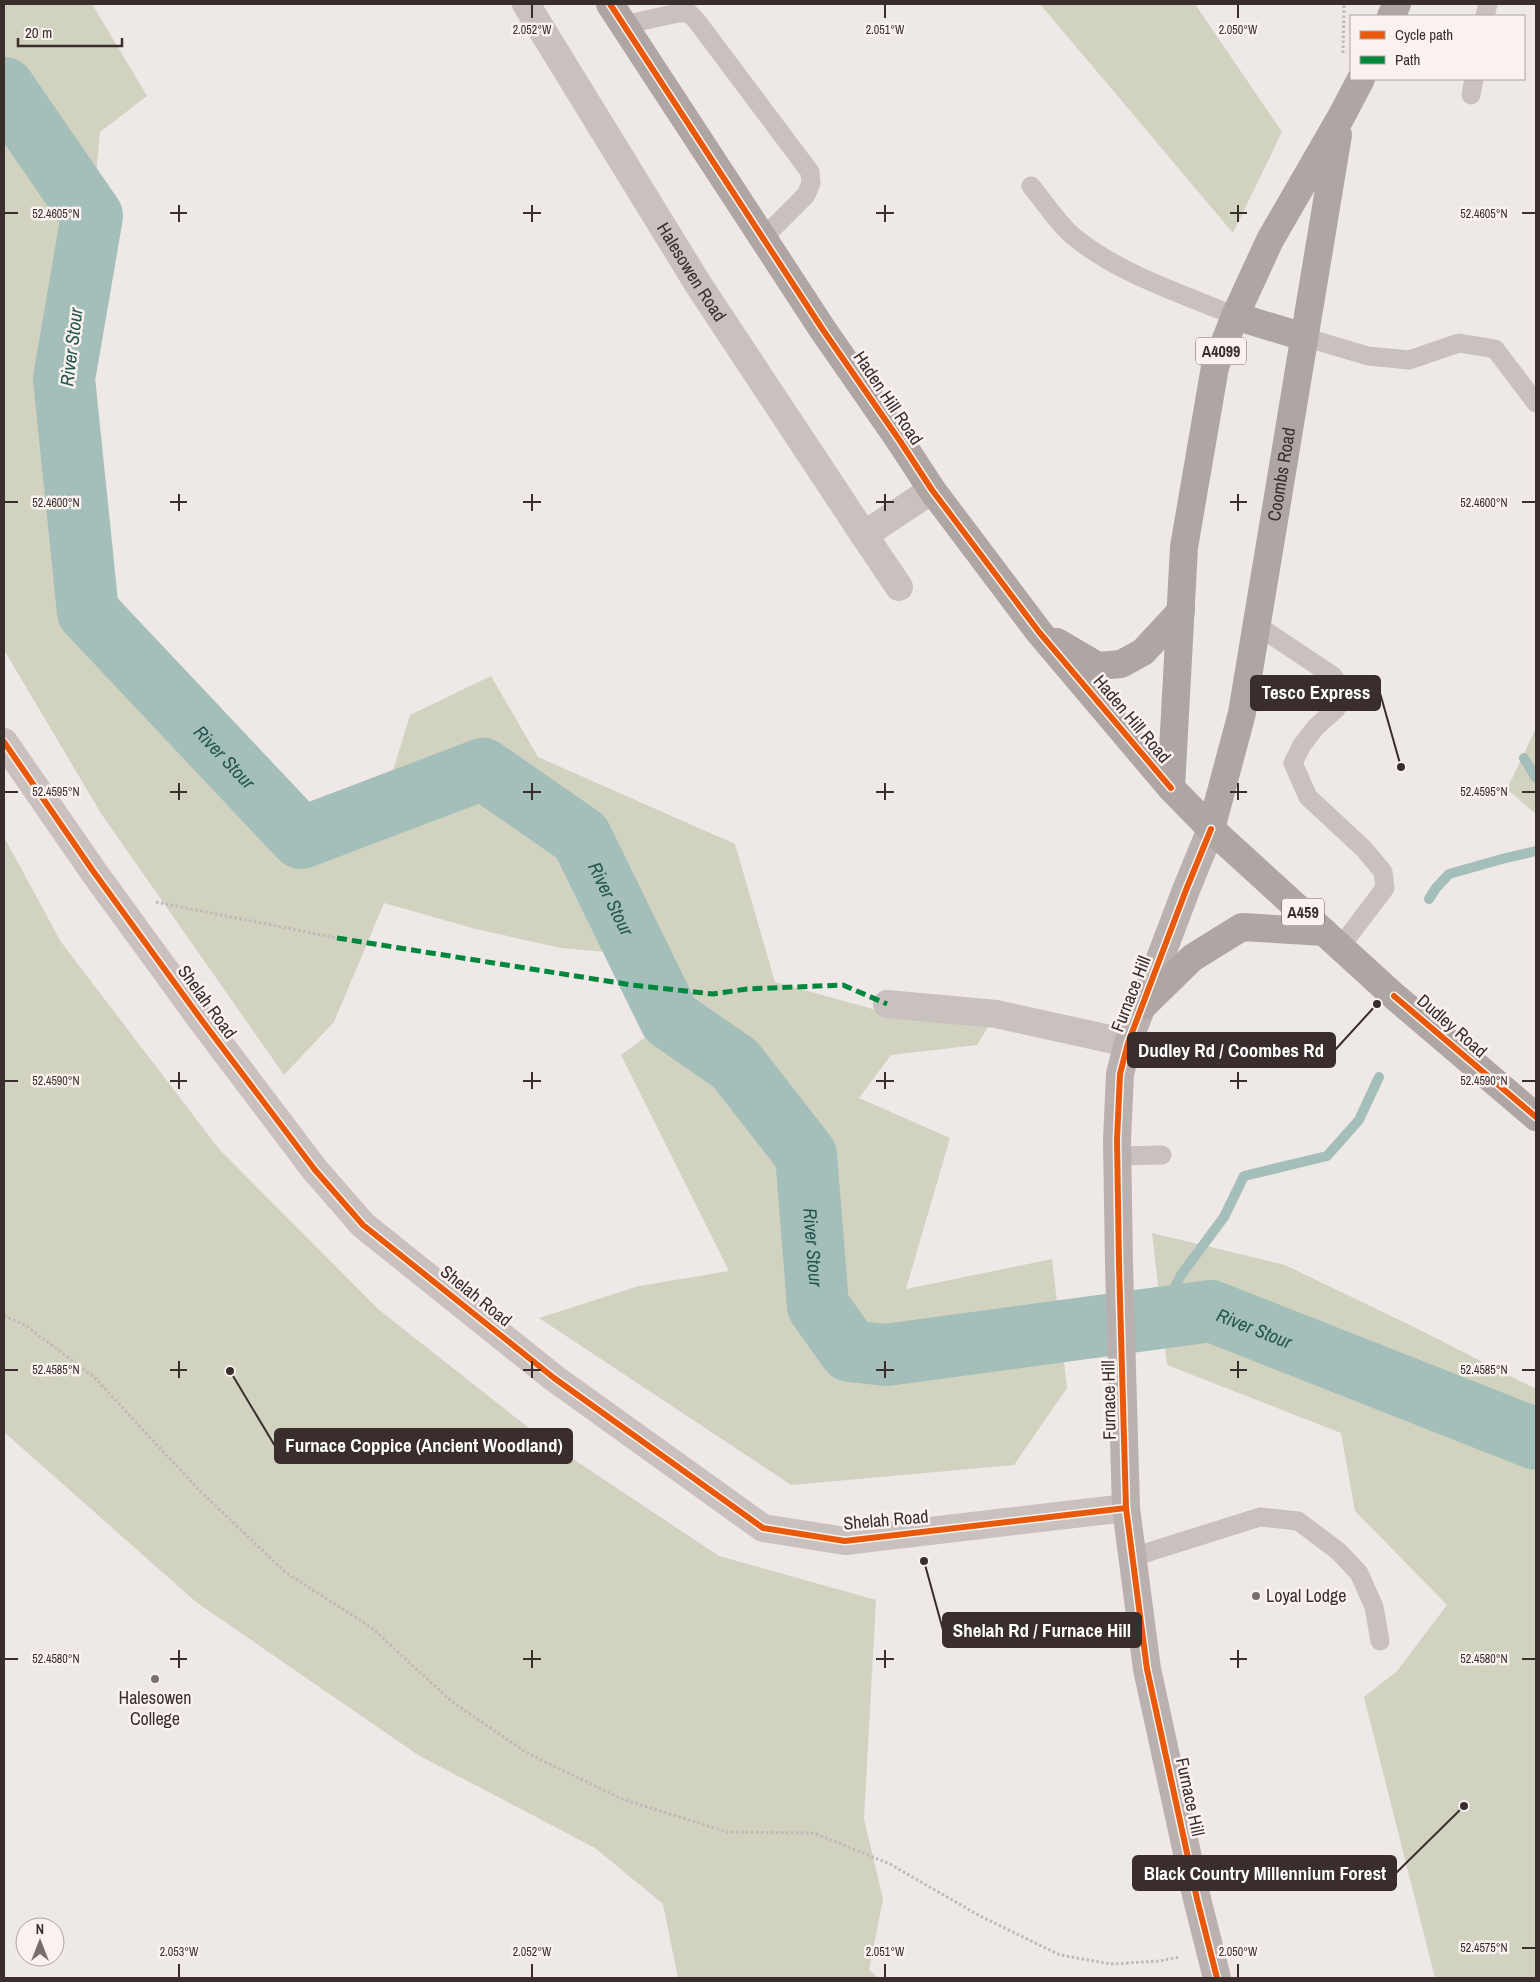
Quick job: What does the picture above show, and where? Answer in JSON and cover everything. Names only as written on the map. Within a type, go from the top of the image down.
[{"type":"main road","name":"Haden Hill Road","points":[[616,14],[932,490],[1039,632],[1171,788]]},
{"type":"main road","name":"Coombs Road","points":[[1171,788],[1184,547],[1215,366],[1235,316],[1270,240],[1360,80]]},
{"type":"main road","name":"Coombs Road","points":[[1212,829],[1242,714],[1258,626],[1341,117]]},
{"type":"main road","points":[[1235,316],[1304,337]]},
{"type":"main road","points":[[1039,632],[1098,666],[1121,664],[1143,652],[1181,611]]},
{"type":"main road","name":"A459","points":[[1171,788],[1212,829]]},
{"type":"main road","name":"Dudley Road","points":[[1212,829],[1394,996],[1536,1117]]},
{"type":"main road","points":[[1144,1006],[1192,958],[1242,927],[1333,939]]},
{"type":"street","name":"Halesowen Road","points":[[526,4],[698,284],[898,587]]},
{"type":"street","points":[[864,535],[932,490]]},
{"type":"street","name":"Shelah Road","points":[[4,742],[109,893],[203,1022],[315,1170],[363,1225],[554,1378],[763,1528],[845,1541],[1126,1508]]},
{"type":"street","name":"Furnace Hill","points":[[1212,829],[1186,890],[1144,1006],[1128,1043],[1120,1074],[1118,1264],[1123,1361],[1126,1508],[1147,1669],[1197,1899],[1217,1978]]},
{"type":"street","points":[[887,1004],[996,1014],[1128,1043]]},
{"type":"lane","points":[[616,14],[689,13],[810,172],[811,183],[806,195],[763,238]]},
{"type":"lane","points":[[1031,186],[1071,235],[1098,254],[1123,268],[1235,316]]},
{"type":"lane","points":[[1304,337],[1368,356],[1409,360],[1459,343],[1495,349],[1536,404]]},
{"type":"lane","points":[[1258,626],[1333,676],[1344,692],[1336,709],[1316,727],[1293,763],[1308,797],[1364,849],[1383,872],[1385,888],[1333,939]]},
{"type":"lane","points":[[1118,1156],[1162,1155]]},
{"type":"lane","points":[[1133,1557],[1260,1517],[1298,1521],[1338,1551],[1359,1573],[1374,1607],[1380,1641]]},
{"type":"path","points":[[109,893],[337,938]]},
{"type":"path","points":[[4,1316],[25,1325],[94,1377],[197,1488],[285,1572],[372,1628],[451,1701],[527,1753],[622,1799],[727,1832],[814,1834],[890,1864],[980,1916],[1060,1955],[1111,1964],[1160,1961],[1210,1950]]},
{"type":"green space","points":[[4,4],[92,4],[147,96],[100,132],[92,216],[64,379],[88,612],[301,838],[386,794],[410,715],[491,676],[538,757],[735,844],[775,982],[880,1011],[988,1027],[977,1045],[891,1055],[859,1098],[950,1138],[906,1289],[1052,1259],[1067,1388],[1014,1465],[791,1485],[539,1318],[639,1286],[729,1271],[621,1055],[670,1019],[638,955],[561,948],[476,929],[384,903],[334,1022],[284,1075],[102,815],[4,650]]},
{"type":"green space","points":[[1040,4],[1195,4],[1282,132],[1233,233]]},
{"type":"green space","points":[[1536,728],[1536,814],[1507,789]]},
{"type":"green space","points":[[4,837],[61,942],[219,1149],[378,1309],[543,1439],[719,1556],[876,1600],[864,1819],[883,1899],[869,1970],[879,1978],[678,1978],[663,1904],[595,1848],[418,1755],[196,1602],[4,1432]]},
{"type":"green space","points":[[1152,1233],[1285,1265],[1416,1328],[1536,1389],[1536,1978],[1435,1978],[1364,1697],[1397,1671],[1447,1605],[1355,1511],[1341,1433],[1167,1365]]},
{"type":"waterway","name":"River Stour","points":[[4,88],[92,216],[64,379],[88,612],[301,838],[483,769],[581,837],[670,1019],[735,1064],[806,1155],[818,1306],[850,1351],[886,1355],[1211,1311],[1536,1439]]},
{"type":"waterway","points":[[1524,758],[1536,778]]},
{"type":"waterway","points":[[1429,899],[1449,874],[1536,851]]},
{"type":"waterway","points":[[1159,1318],[1181,1275],[1224,1217],[1244,1176],[1327,1156],[1359,1120],[1379,1077]]},
{"type":"marked path","points":[[337,938],[632,985],[713,994],[747,989],[843,985],[887,1004]]},
{"type":"cycle path","points":[[610,4],[823,330],[932,490],[1039,632],[1171,788]]},
{"type":"cycle path","points":[[4,742],[93,871],[203,1022],[315,1170],[363,1225],[554,1378],[763,1528],[845,1541],[1126,1508]]},
{"type":"cycle path","points":[[1211,829],[1128,1043],[1120,1074],[1117,1140],[1126,1508],[1147,1669],[1197,1899],[1217,1978]]},
{"type":"cycle path","points":[[1394,996],[1536,1117]]},
{"type":"place","name":"Tesco Express","points":[[1401,767]]},
{"type":"place","name":"Dudley Rd / Coombes Rd","points":[[1377,1004]]},
{"type":"place","name":"Furnace Coppice (Ancient Woodland)","points":[[230,1371]]},
{"type":"place","name":"Shelah Rd / Furnace Hill","points":[[924,1561]]},
{"type":"place","name":"Loyal Lodge","points":[[1256,1596]]},
{"type":"place","name":"Halesowen College","points":[[155,1679]]},
{"type":"place","name":"Black Country Millennium Forest","points":[[1464,1806]]}]
